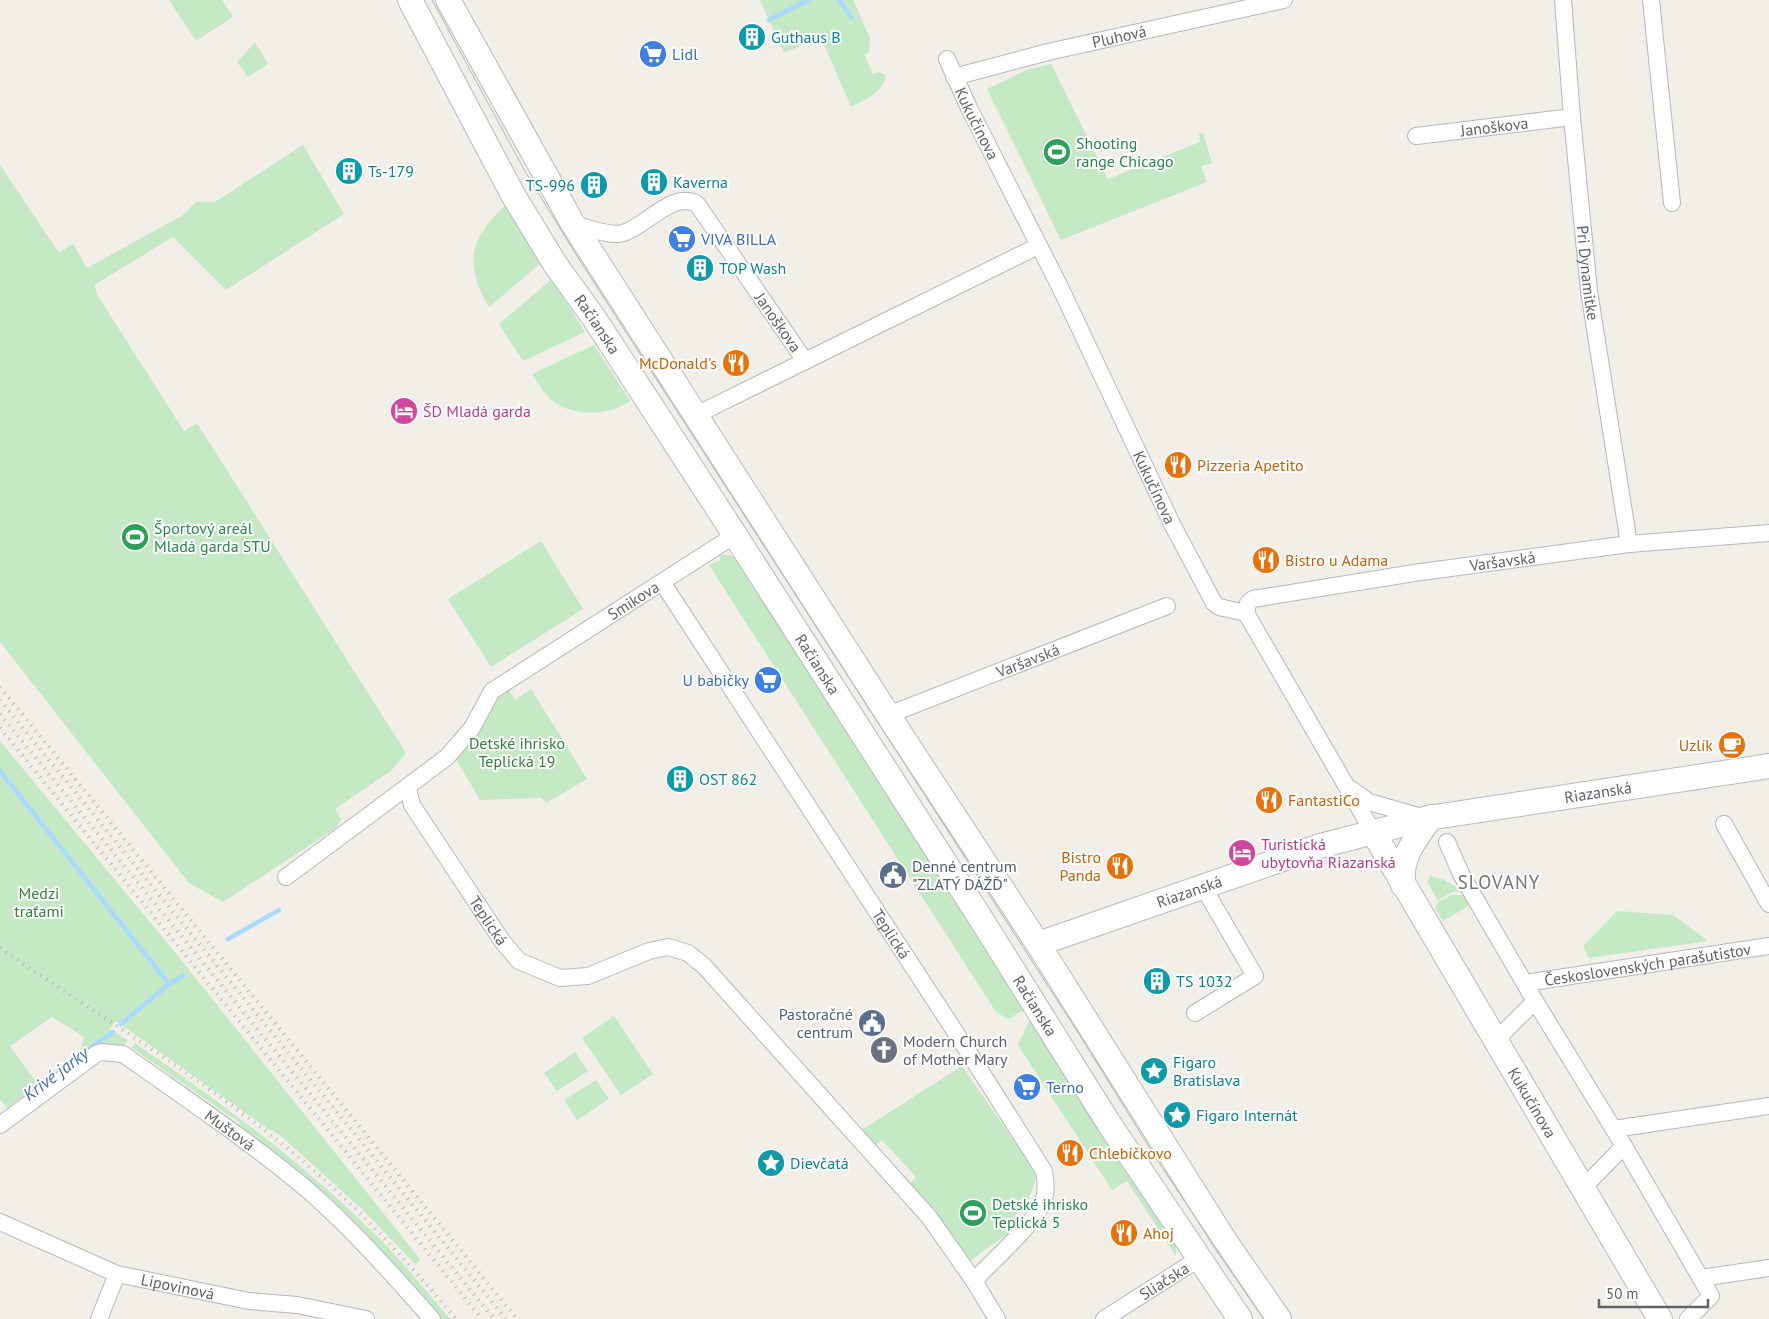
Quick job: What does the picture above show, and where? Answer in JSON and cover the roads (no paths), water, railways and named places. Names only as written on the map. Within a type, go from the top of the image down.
[{"type":"main road","name":"Račianska","points":[[410,0],[513,195],[735,535],[983,922],[1108,1122],[1240,1319]]},
{"type":"main road","name":"Račianska","points":[[448,0],[573,224],[888,716],[1038,944],[1225,1241],[1279,1319]]},
{"type":"main road","name":"Riazanská","points":[[1038,944],[1202,885],[1320,846],[1430,818],[1769,766]]},
{"type":"main road","points":[[1403,885],[1402,868],[1406,856],[1430,818]]},
{"type":"main road","name":"Kukučínova","points":[[1373,832],[1660,1319]]},
{"type":"street","name":"Pluhová","points":[[954,77],[1048,52],[1284,0]]},
{"type":"street","name":"Pri Dynamitke","points":[[1563,0],[1572,117],[1590,291],[1629,544]]},
{"type":"street","points":[[1651,0],[1672,203]]},
{"type":"street","name":"Kukučínova","points":[[946,59],[1060,287],[1172,524],[1214,603],[1218,607],[1246,613],[1373,832]]},
{"type":"street","name":"Janoškova","points":[[1416,136],[1572,117]]},
{"type":"street","name":"Janoškova","points":[[573,224],[623,233],[670,206],[684,200],[692,201],[697,204],[805,361]]},
{"type":"street","name":"Janoškova","points":[[696,415],[1038,246]]},
{"type":"street","name":"Varšavská","points":[[1246,613],[1248,603],[1253,599],[1414,573],[1629,544],[1769,532]]},
{"type":"street","name":"Smikova","points":[[286,877],[408,788],[453,750],[472,728],[492,691],[735,535]]},
{"type":"street","name":"Teplická","points":[[662,582],[789,775],[1044,1171],[1046,1183],[1044,1200],[1036,1215],[974,1281]]},
{"type":"street","name":"Varšavská","points":[[888,716],[1167,606]]},
{"type":"street","name":"Riazanská","points":[[1343,783],[1369,802],[1430,818]]},
{"type":"street","name":"Teplická","points":[[408,788],[412,805],[502,941],[519,962],[560,978],[588,976],[649,951],[668,947],[688,953],[704,966],[918,1205],[974,1281],[997,1319]]},
{"type":"street","points":[[1724,824],[1769,904]]},
{"type":"street","points":[[1447,842],[1462,876],[1618,1136],[1711,1296],[1688,1319]]},
{"type":"street","points":[[1196,1013],[1255,976],[1202,885]]},
{"type":"street","name":"Československých parašutistov","points":[[1525,982],[1769,946]]},
{"type":"street","points":[[1495,1041],[1536,1000]]},
{"type":"street","name":"Muštová","points":[[0,1125],[96,1054],[102,1052],[123,1054],[268,1158],[310,1192],[381,1262],[432,1319]]},
{"type":"street","points":[[1582,1188],[1618,1136],[1769,1106]]},
{"type":"street","name":"Lipovinová","points":[[0,1222],[117,1274],[250,1301],[297,1305],[366,1319]]},
{"type":"street","name":"Sliačska","points":[[1104,1319],[1200,1258]]},
{"type":"street","points":[[1702,1279],[1769,1268]]},
{"type":"street","points":[[99,1319],[117,1274]]},
{"type":"waterway","points":[[769,20],[808,0]]},
{"type":"waterway","points":[[839,0],[852,18]]},
{"type":"waterway","points":[[0,771],[169,984],[183,976]]},
{"type":"waterway","points":[[228,939],[279,910]]},
{"type":"waterway","points":[[121,1024],[169,984]]},
{"type":"waterway","name":"Krivé jarky","points":[[89,1049],[113,1032]]},
{"type":"tram line","points":[[432,0],[526,173],[582,264],[1077,1031],[1159,1163],[1264,1319]]},
{"type":"railway","points":[[0,687],[517,1319]]},
{"type":"railway","points":[[0,700],[506,1319]]},
{"type":"railway","points":[[0,714],[494,1319]]},
{"type":"railway","points":[[0,728],[482,1319]]},
{"type":"railway","points":[[0,948],[203,1084],[281,1143],[337,1191],[372,1226],[407,1262],[456,1319]]},
{"type":"place","name":"Guthaus B","points":[[752,37]]},
{"type":"place","name":"Lidl","points":[[653,54]]},
{"type":"place","name":"Shooting range Chicago","points":[[1057,152]]},
{"type":"place","name":"Ts-179","points":[[349,171]]},
{"type":"place","name":"Kaverna","points":[[654,182]]},
{"type":"place","name":"TS-996","points":[[594,185]]},
{"type":"place","name":"VIVA BILLA","points":[[682,239]]},
{"type":"place","name":"TOP Wash","points":[[700,268]]},
{"type":"place","name":"McDonald's","points":[[736,363]]},
{"type":"place","name":"ŠD Mladá garda","points":[[404,411]]},
{"type":"place","name":"Pizzeria Apetito","points":[[1178,465]]},
{"type":"place","name":"Športový areál Mladá garda STU","points":[[135,537]]},
{"type":"place","name":"Bistro u Adama","points":[[1266,560]]},
{"type":"place","name":"U babičky","points":[[768,680]]},
{"type":"place","name":"Uzlík","points":[[1732,745]]},
{"type":"place","name":"OST 862","points":[[680,779]]},
{"type":"place","name":"FantastiCo","points":[[1269,800]]},
{"type":"place","name":"Turistická ubytovňa Riazanská","points":[[1242,853]]},
{"type":"place","name":"Bistro Panda","points":[[1120,866]]},
{"type":"place","name":"Denné centrum \"ZLATÝ DÁŽĎ\"","points":[[893,875]]},
{"type":"place","name":"TS 1032","points":[[1157,981]]},
{"type":"place","name":"Pastoračné centrum","points":[[872,1023]]},
{"type":"place","name":"Modern Church of Mother Mary","points":[[884,1050]]},
{"type":"place","name":"Figaro Bratislava","points":[[1154,1071]]},
{"type":"place","name":"Terno","points":[[1027,1087]]},
{"type":"place","name":"Figaro Internát","points":[[1177,1115]]},
{"type":"place","name":"Chlebíčkovo","points":[[1070,1153]]},
{"type":"place","name":"Dievčatá","points":[[771,1163]]},
{"type":"place","name":"Detské ihrisko Teplická 5","points":[[973,1213]]},
{"type":"place","name":"Ahoj","points":[[1124,1233]]},
{"type":"district","name":"SLOVANY","points":[[1499,882]]},
{"type":"park label","name":"Detské ihrisko Teplická 19","points":[[517,752]]},
{"type":"park label","name":"Medzi traťami","points":[[39,902]]}]
